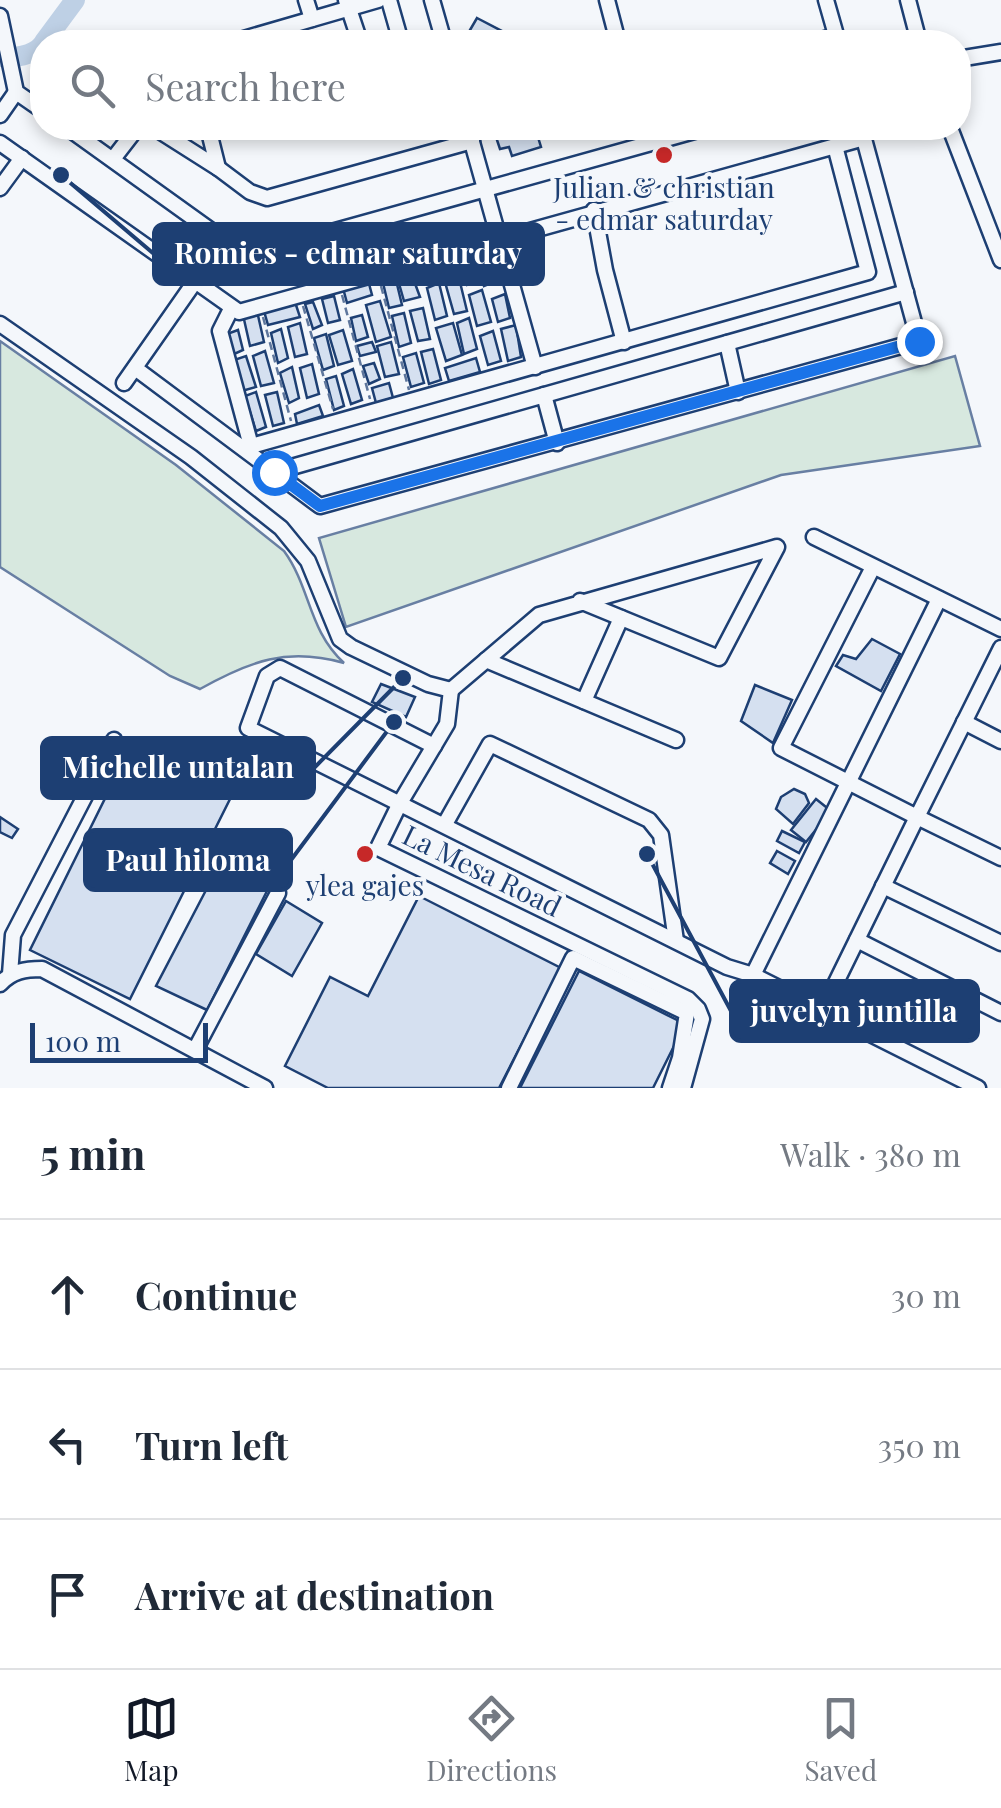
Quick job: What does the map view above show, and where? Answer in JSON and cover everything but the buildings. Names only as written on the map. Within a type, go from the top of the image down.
[{"type":"street","points":[[306,0],[312,20]]},
{"type":"street","points":[[276,30],[348,5],[378,0]]},
{"type":"street","points":[[389,0],[398,30]]},
{"type":"street","points":[[432,0],[441,30]]},
{"type":"street","points":[[606,0],[615,30]]},
{"type":"street","points":[[826,0],[834,30]]},
{"type":"street","points":[[908,0],[916,30]]},
{"type":"street","points":[[348,5],[356,30]]},
{"type":"street","points":[[0,20],[16,92],[30,102]]},
{"type":"street","points":[[971,57],[1001,52]]},
{"type":"street","points":[[0,115],[16,92]]},
{"type":"street","points":[[85,140],[224,240],[250,250],[286,245],[661,140]]},
{"type":"street","points":[[113,160],[128,140]]},
{"type":"street","points":[[174,140],[250,192],[267,198],[451,140]]},
{"type":"street","points":[[211,140],[218,168]]},
{"type":"street","points":[[472,140],[535,367]]},
{"type":"street","points":[[645,140],[646,144]]},
{"type":"street","points":[[0,143],[239,312],[847,140]]},
{"type":"street","points":[[134,368],[320,506],[919,341],[864,140]]},
{"type":"street","points":[[955,140],[1001,260]]},
{"type":"street","points":[[231,308],[220,331],[252,446],[868,272],[835,146]]},
{"type":"street","points":[[0,188],[22,158]]},
{"type":"street","points":[[594,210],[624,342]]},
{"type":"street","points":[[124,383],[224,240]]},
{"type":"street","points":[[274,472],[906,292]]},
{"type":"street","points":[[0,324],[191,457],[281,528],[308,562],[340,639],[351,648],[428,684],[451,690],[539,615],[580,601],[777,547],[719,658],[580,601]]},
{"type":"street","points":[[727,343],[738,392]]},
{"type":"street","points":[[544,395],[556,443]]},
{"type":"street","points":[[814,537],[1001,629]]},
{"type":"street","points":[[873,567],[780,748],[1001,858]]},
{"type":"street","points":[[753,975],[939,599]]},
{"type":"street","points":[[584,701],[621,618]]},
{"type":"street","points":[[822,1009],[1001,648]]},
{"type":"street","points":[[486,660],[676,740]]},
{"type":"street","points":[[434,746],[280,668],[268,676],[248,728],[978,1088]]},
{"type":"street","name":"La Mesa Road","points":[[451,690],[447,724],[400,802],[378,848],[688,999],[698,1008],[702,1020],[684,1088]]},
{"type":"street","points":[[964,722],[1001,741]]},
{"type":"street","points":[[5,979],[13,935],[114,740]]},
{"type":"street","points":[[445,824],[490,744],[650,820],[661,836],[676,940]]},
{"type":"street","points":[[883,886],[1001,943]]},
{"type":"street","points":[[194,1050],[278,894]]},
{"type":"street","points":[[856,940],[1001,1013]]},
{"type":"street","points":[[509,1088],[573,958],[687,1014],[680,1058],[670,1088]]},
{"type":"street","points":[[5,979],[27,969],[42,969],[265,1088]]},
{"type":"path","points":[[378,273],[412,401]]},
{"type":"path","points":[[339,284],[373,412]]},
{"type":"path","points":[[300,295],[336,422]]},
{"type":"path","points":[[260,306],[295,434]]},
{"type":"shaded area","points":[[0,341],[176,465],[284,551],[300,579],[323,637],[344,663],[304,656],[269,660],[200,689],[170,676],[0,567]]},
{"type":"shaded area","points":[[955,356],[980,446],[781,475],[346,627],[319,538]]},
{"type":"waterway","points":[[53,30],[75,0]]},
{"type":"waterway","points":[[0,57],[30,53]]},
{"type":"place","name":"Julian & christian - edmar saturday","points":[[664,155]]},
{"type":"place","name":"Romies - edmar saturday","points":[[61,175]]},
{"type":"place","name":"Michelle untalan","points":[[403,678]]},
{"type":"place","name":"Paul hiloma","points":[[394,722]]},
{"type":"place","name":"ylea gajes","points":[[365,854]]},
{"type":"place","name":"juvelyn juntilla","points":[[647,854]]},
{"type":"route","points":[[274,472],[320,506],[919,341]]}]
